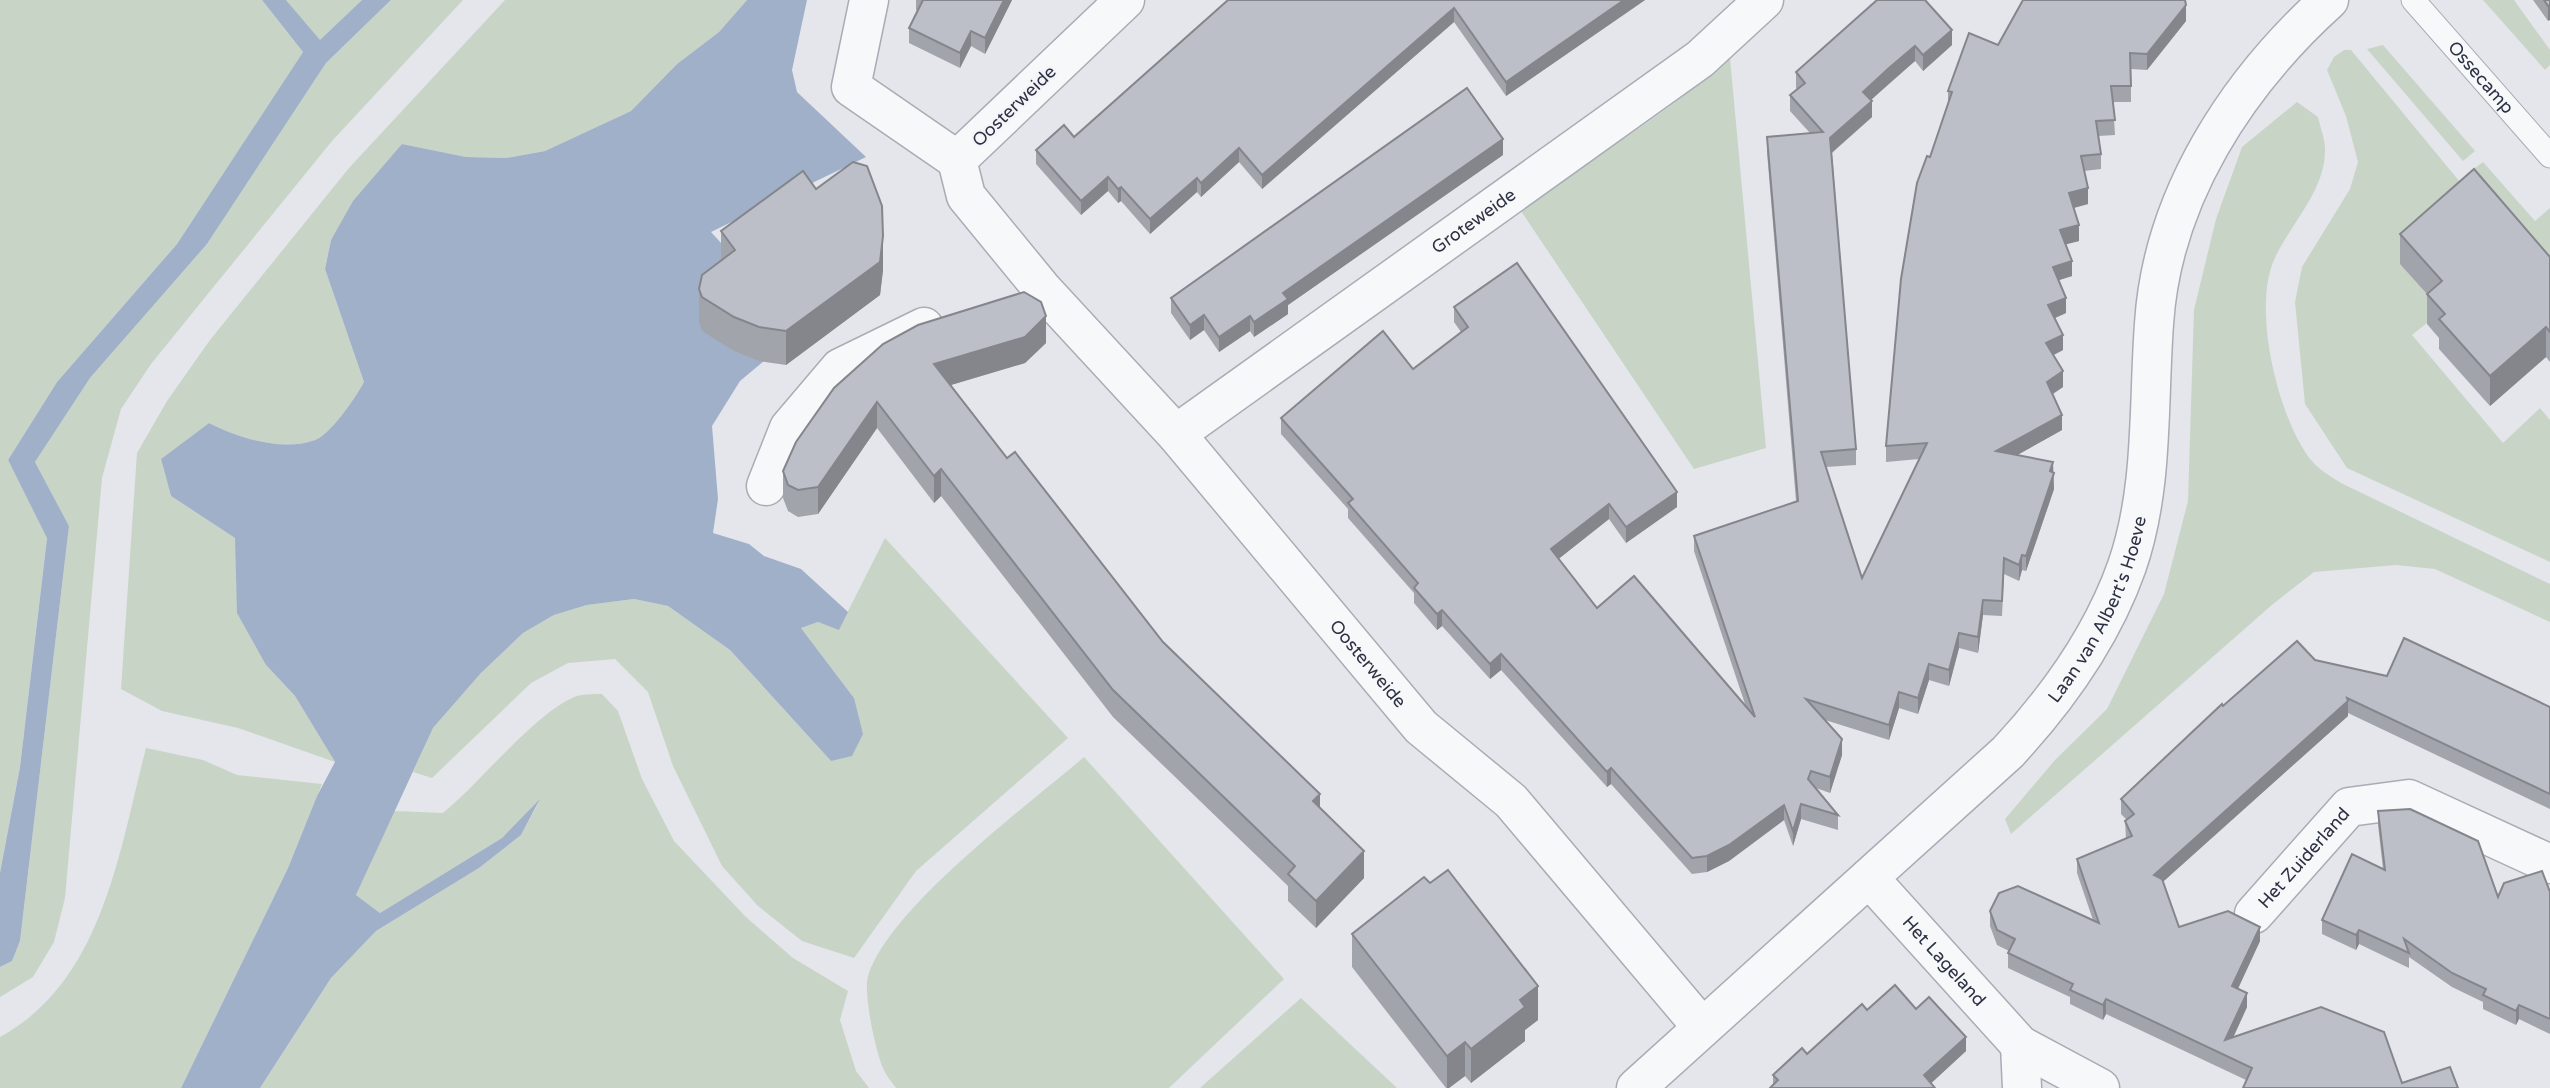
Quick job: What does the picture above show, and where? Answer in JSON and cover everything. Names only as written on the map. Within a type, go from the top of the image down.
[{"type":"street","points":[[869,0],[851,87],[957,160]]},
{"type":"street","name":"Oosterweide","points":[[1125,0],[957,160],[966,196],[1043,290],[1176,434],[1421,727],[1511,801],[1701,1026]]},
{"type":"street","name":"Groteweide","points":[[1176,434],[1700,59],[1764,0]]},
{"type":"street","name":"Laan van Albert's Hoeve","points":[[1636,1088],[1701,1026],[1869,878],[2033,725],[2079,665],[2113,602],[2127,564],[2146,489],[2154,320],[2168,250],[2185,198],[2208,145],[2234,106],[2280,44],[2329,0]]},
{"type":"street","points":[[1003,303],[1043,290]]},
{"type":"street","points":[[766,486],[789,428],[840,368],[909,332],[963,315]]},
{"type":"street","name":"Het Zuiderland","points":[[2255,914],[2349,807],[2409,799],[2550,864]]},
{"type":"street","name":"Het Lageland","points":[[1869,878],[2020,1045],[2100,1088]]},
{"type":"street","points":[[2020,1045],[2022,1088]]},
{"type":"lane","name":"Ossecamp","points":[[2413,0],[2550,156]]},
{"type":"green space","points":[[0,0],[262,0],[303,52],[177,244],[57,382],[8,460],[47,537],[20,767],[0,873]]},
{"type":"green space","points":[[286,0],[362,0],[320,41]]},
{"type":"green space","points":[[391,0],[463,0],[332,141],[151,364],[121,409],[102,478],[65,898],[54,942],[33,977],[0,997],[0,967],[12,961],[20,941],[69,526],[35,462],[90,378],[207,244],[326,63]]},
{"type":"green space","points":[[505,0],[747,0],[719,32],[677,64],[631,111],[545,151],[506,158],[466,157],[402,144],[331,240],[325,269],[364,382],[342,415],[321,437],[289,445],[261,442],[209,423],[161,459],[171,496],[235,538],[266,665],[295,696],[335,762],[238,728],[162,711],[121,689],[137,453],[167,401],[210,340],[349,168]]},
{"type":"green space","points":[[2483,0],[2514,0],[2550,50],[2550,65],[2545,70]]},
{"type":"green space","points":[[2383,45],[2475,151],[2463,161],[2367,49]]},
{"type":"green space","points":[[2344,50],[2351,50],[2474,199],[2442,311],[2412,335],[2503,443],[2540,408],[2550,420],[2550,562],[2347,468],[2305,404],[2295,302],[2302,267],[2350,189],[2358,162],[2346,116],[2327,70],[2334,57]]},
{"type":"green space","points":[[1730,58],[1766,448],[1694,469],[1519,208],[1654,118]]},
{"type":"green space","points":[[2297,102],[2318,117],[2325,145],[2324,164],[2314,193],[2274,260],[2268,281],[2266,306],[2272,363],[2288,418],[2299,441],[2314,463],[2341,483],[2550,584],[2550,622],[2435,569],[2396,565],[2314,572],[2273,604],[2011,834],[2005,819],[2055,760],[2107,709],[2164,594],[2188,501],[2194,310],[2216,219],[2242,147]]},
{"type":"green space","points":[[2483,162],[2535,221],[2550,208],[2550,261],[2472,170]]},
{"type":"green space","points":[[885,538],[1068,738],[916,871],[854,958],[802,941],[758,906],[722,866],[673,766],[648,692],[615,659],[568,663],[531,683],[432,778],[413,772],[433,728],[481,673],[523,633],[554,615],[587,605],[634,599],[668,606],[730,650],[831,761],[854,698],[801,628],[818,622],[839,629]]},
{"type":"green space","points":[[602,694],[618,711],[642,779],[674,841],[746,917],[793,958],[848,991],[840,1020],[856,1071],[869,1088],[260,1088],[331,978],[376,931],[479,868],[521,835],[539,802],[502,838],[380,913],[356,895],[394,811],[443,813],[524,734],[558,706],[577,696]]},
{"type":"green space","points":[[146,748],[203,760],[237,775],[322,784],[288,868],[181,1088],[0,1088],[0,1037],[35,1013],[62,983],[84,948],[102,910]]},
{"type":"green space","points":[[1084,757],[1284,979],[1169,1088],[896,1088],[877,1051],[867,995],[868,976],[881,949],[931,889],[996,830]]},
{"type":"green space","points":[[1301,998],[1397,1088],[1200,1088]]},
{"type":"water","points":[[262,0],[286,0],[320,40],[362,0],[391,0],[326,63],[207,244],[90,378],[35,462],[69,526],[20,941],[12,961],[0,967],[0,873],[20,767],[47,538],[8,460],[57,382],[177,244],[303,52]]},
{"type":"water","points":[[747,0],[807,0],[792,70],[797,92],[866,157],[711,232],[731,254],[776,351],[740,381],[712,426],[718,499],[713,533],[749,544],[764,556],[801,569],[848,612],[839,630],[818,622],[801,628],[854,698],[863,734],[852,756],[831,761],[730,650],[668,606],[634,599],[587,605],[554,615],[523,633],[481,673],[433,728],[356,895],[380,913],[502,838],[540,799],[521,835],[479,868],[376,931],[331,978],[260,1088],[181,1088],[288,868],[317,796],[335,762],[295,696],[266,665],[237,613],[235,538],[171,496],[161,459],[209,423],[261,442],[289,445],[321,437],[342,415],[364,382],[325,269],[331,240],[353,201],[402,144],[466,157],[506,158],[545,151],[631,111],[677,64],[719,32]]},
{"type":"building","points":[[923,0],[1004,0],[985,38],[971,31],[960,53],[909,28]]},
{"type":"building","points":[[1228,0],[1624,0],[1506,82],[1454,8],[1262,175],[1239,148],[1201,183],[1197,178],[1150,219],[1121,187],[1118,189],[1108,177],[1081,201],[1036,150],[1064,125],[1074,137]]},
{"type":"building","points":[[1877,0],[1925,0],[1952,30],[1923,55],[1915,46],[1889,68],[1863,92],[1872,101],[1830,138],[1856,449],[1821,452],[1862,578],[1927,443],[1886,446],[1901,279],[1917,183],[1927,156],[1930,157],[1952,92],[1948,91],[1969,33],[1998,45],[2023,0],[2185,0],[2186,5],[2147,54],[2130,53],[2131,86],[2111,86],[2115,120],[2096,121],[2101,154],[2081,156],[2088,188],[2069,193],[2079,225],[2060,230],[2072,261],[2053,267],[2066,298],[2048,305],[2063,335],[2046,343],[2063,371],[2047,382],[2062,415],[1996,451],[2053,462],[2050,471],[2054,473],[2026,556],[2022,555],[2019,565],[2004,558],[2002,601],[1983,600],[1978,637],[1959,633],[1949,670],[1929,664],[1918,698],[1899,692],[1889,725],[1806,699],[1842,739],[1830,777],[1811,771],[1808,779],[1838,815],[1801,804],[1793,831],[1784,805],[1729,845],[1707,856],[1692,858],[1611,768],[1607,772],[1501,654],[1490,664],[1442,610],[1437,614],[1414,588],[1418,583],[1348,503],[1353,499],[1281,418],[1383,331],[1413,369],[1468,327],[1454,307],[1517,263],[1677,492],[1626,527],[1609,504],[1551,549],[1597,608],[1634,576],[1755,717],[1694,536],[1798,501],[1767,137],[1823,132],[1790,95],[1805,83],[1796,72]]},
{"type":"building","points":[[1467,88],[1503,139],[1283,293],[1288,299],[1254,322],[1250,316],[1219,337],[1204,315],[1190,325],[1171,298]]},
{"type":"building","points":[[853,162],[867,166],[882,206],[880,262],[786,331],[759,327],[734,317],[702,297],[699,289],[702,275],[735,250],[721,231],[803,171],[816,189]]},
{"type":"building","points":[[2474,169],[2550,257],[2550,332],[2546,327],[2490,376],[2439,319],[2445,314],[2427,294],[2442,281],[2400,234]]},
{"type":"building","points":[[1024,292],[1041,302],[1046,316],[1025,337],[934,364],[1007,458],[1015,452],[1163,642],[1320,794],[1313,801],[1364,851],[1316,901],[1288,874],[1295,866],[1113,690],[941,469],[934,476],[877,402],[818,487],[798,490],[788,485],[783,471],[796,442],[834,388],[883,344],[918,325]]},
{"type":"building","points":[[2404,638],[2550,707],[2550,794],[2347,698],[2348,701],[2154,875],[2162,879],[2179,927],[2228,911],[2260,927],[2232,986],[2247,993],[2225,1040],[2321,1007],[2384,1032],[2402,1083],[2450,1067],[2458,1088],[2243,1088],[2252,1068],[2106,999],[2103,1005],[2070,990],[2073,984],[2008,953],[2015,939],[1997,930],[1990,911],[1999,893],[2018,886],[2099,923],[2077,859],[2132,836],[2125,821],[2134,814],[2121,799],[2222,704],[2223,706],[2297,641],[2315,660],[2387,676]]},
{"type":"building","points":[[2410,809],[2478,841],[2498,897],[2504,883],[2542,871],[2550,892],[2550,1019],[2519,1005],[2516,1011],[2483,995],[2486,989],[2452,973],[2404,939],[2409,953],[2359,930],[2356,935],[2322,920],[2352,854],[2385,870],[2378,811]]},
{"type":"building","points":[[1448,870],[1538,986],[1520,1000],[1525,1007],[1471,1049],[1465,1042],[1447,1056],[1352,934],[1424,877],[1430,883]]},
{"type":"building","points":[[1895,985],[1916,1009],[1929,997],[1966,1037],[1924,1075],[1935,1088],[1770,1088],[1778,1080],[1773,1075],[1802,1048],[1807,1054],[1862,1004],[1867,1010]]}]
